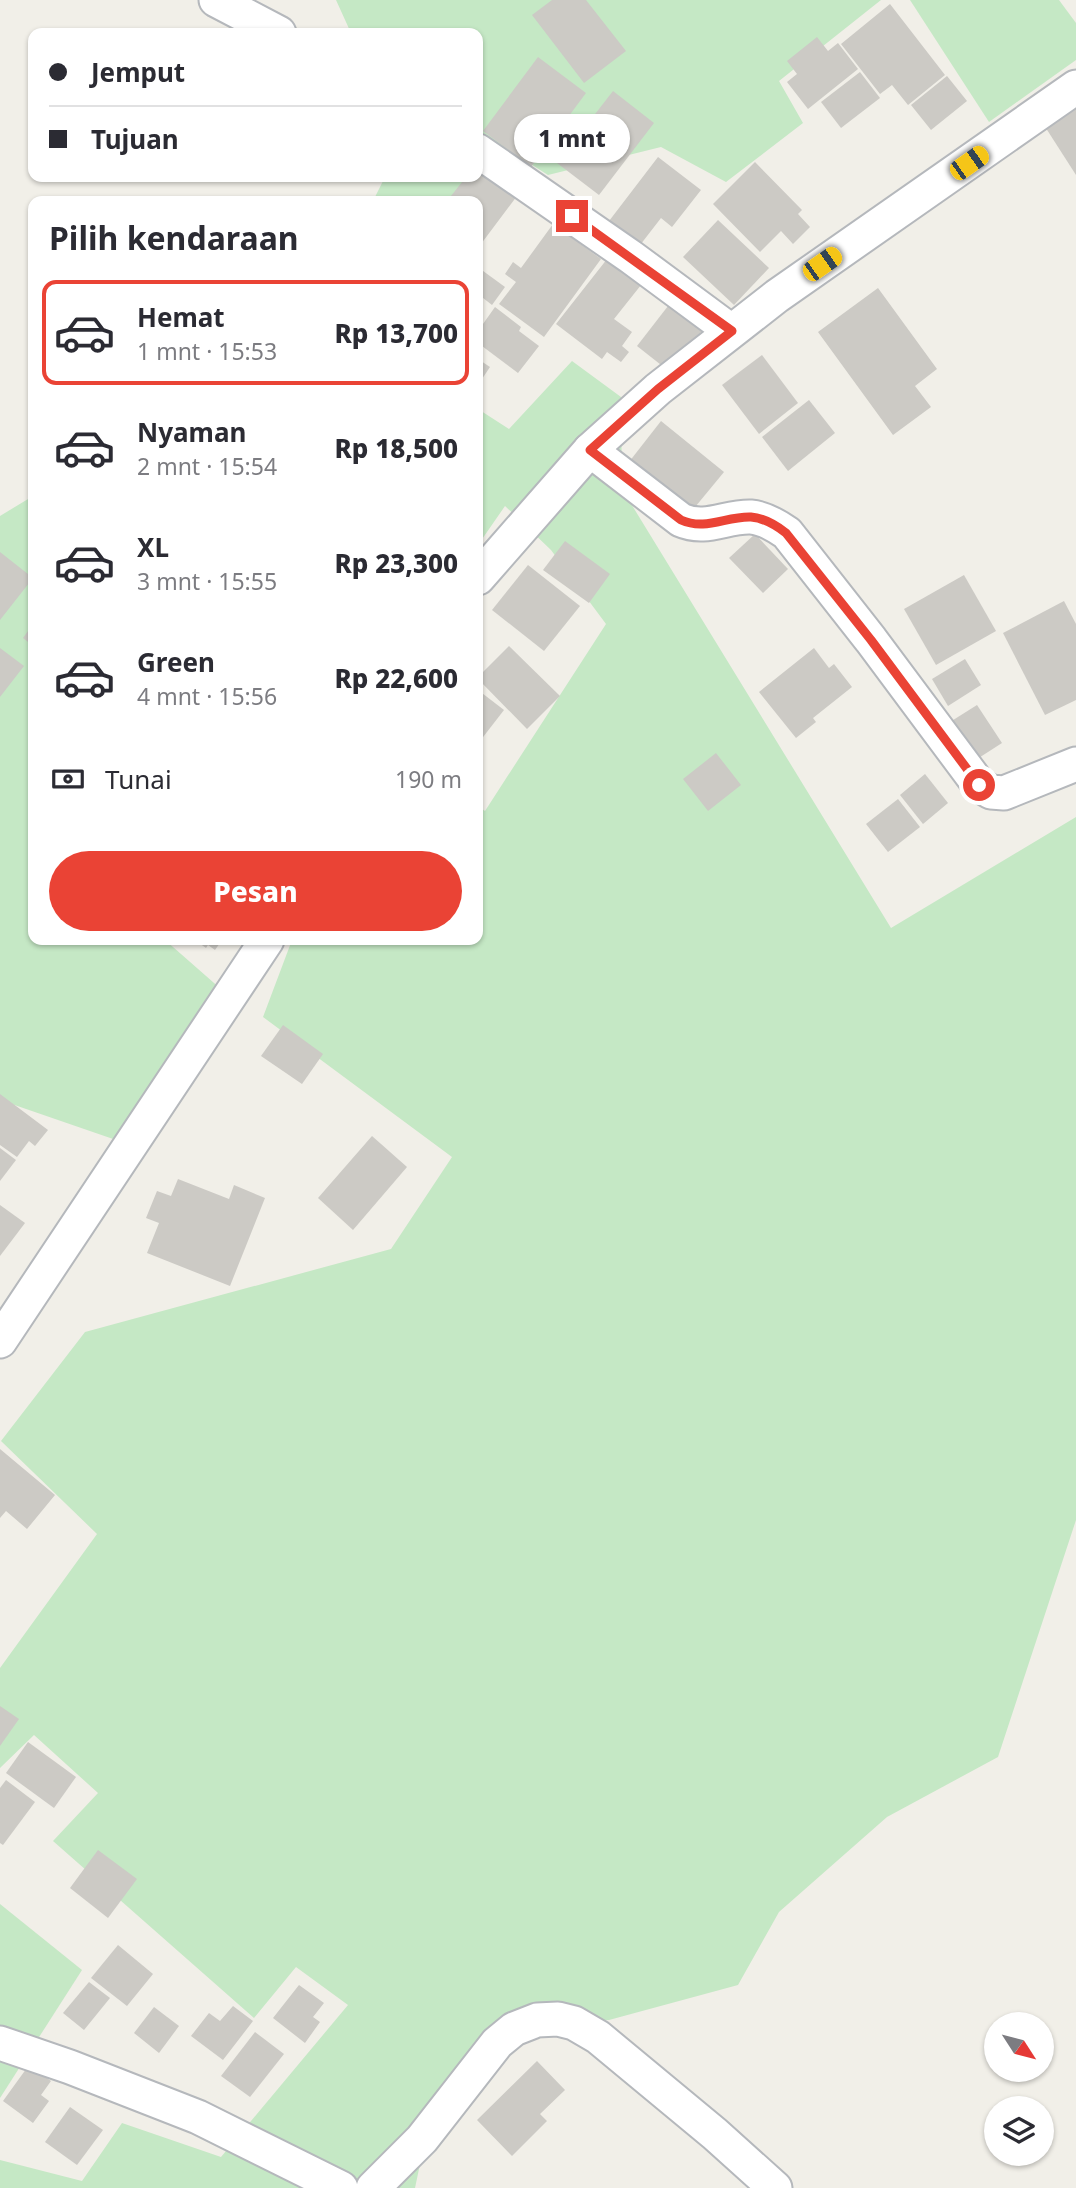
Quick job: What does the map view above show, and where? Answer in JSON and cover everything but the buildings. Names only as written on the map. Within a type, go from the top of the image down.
[{"type":"street","points":[[216,0],[269,28]]},
{"type":"street","points":[[483,572],[590,450],[658,389],[889,216],[1076,87]]},
{"type":"street","points":[[483,155],[631,257],[732,331]]},
{"type":"street","points":[[590,450],[681,520],[690,524],[702,525],[752,517],[774,524],[786,533],[871,640],[979,785],[991,792],[1004,793],[1076,764]]},
{"type":"street","points":[[0,1341],[264,945]]},
{"type":"street","points":[[373,2188],[422,2139],[497,2043],[514,2029],[537,2021],[558,2019],[574,2023],[598,2037],[715,2134],[775,2188]]},
{"type":"street","points":[[0,2043],[198,2117],[341,2188]]},
{"type":"green space","points":[[336,0],[881,0],[779,81],[803,123],[726,182],[661,147],[548,175],[499,144],[483,168],[483,28],[349,28]]},
{"type":"green space","points":[[910,0],[1059,0],[1076,23],[1076,60],[989,122]]},
{"type":"green space","points":[[382,182],[473,182],[464,196],[376,196]]},
{"type":"green space","points":[[572,361],[621,397],[622,489],[891,928],[1076,817],[1076,1520],[998,1757],[887,1817],[779,1912],[738,1985],[609,2020],[527,2024],[431,2112],[415,2188],[0,2188],[0,2160],[82,2181],[122,2123],[221,2157],[348,2005],[296,1967],[254,2018],[53,1841],[98,1793],[34,1735],[0,1768],[0,1668],[97,1534],[1,1441],[85,1332],[391,1249],[452,1157],[263,1017],[290,945],[483,945],[483,810],[485,811],[606,624],[551,550],[505,506],[483,538],[483,412],[509,429]]},
{"type":"green space","points":[[28,499],[28,945],[171,945],[222,990],[116,1140],[0,1100],[0,516]]},
{"type":"green space","points":[[0,1904],[82,1970],[0,2098]]},
{"type":"route","points":[[572,216],[732,331],[658,389],[590,450],[681,520],[690,524],[702,525],[752,517],[774,524],[786,533],[871,640],[979,785]]}]
